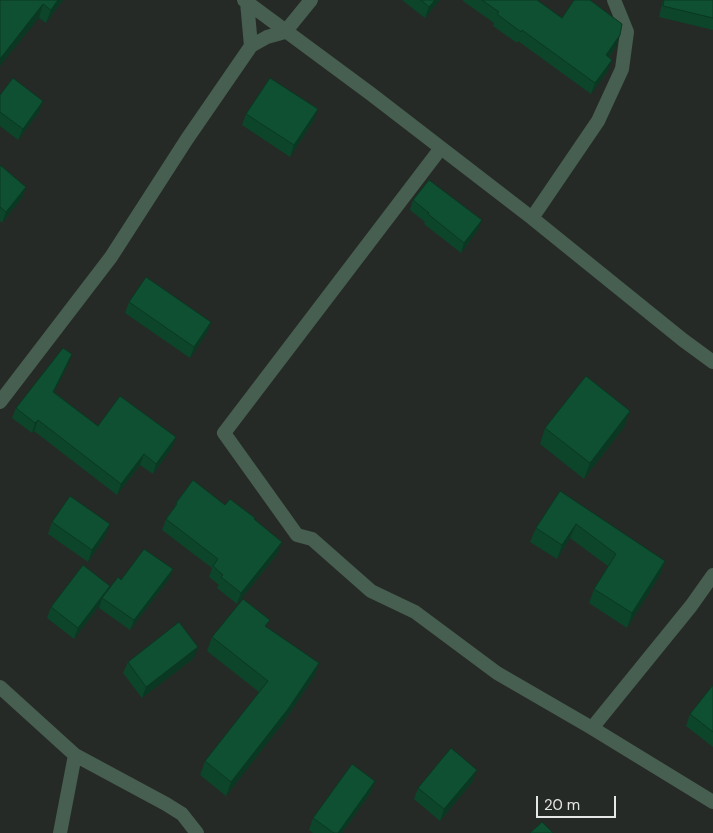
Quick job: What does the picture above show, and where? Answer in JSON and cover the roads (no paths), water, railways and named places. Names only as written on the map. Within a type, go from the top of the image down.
[{"type":"street","points":[[0,402],[111,257],[187,139],[251,46],[267,37],[285,32],[311,0]]},
{"type":"street","points":[[532,218],[598,122],[622,69],[627,32],[614,0]]},
{"type":"street","points":[[245,1],[532,218],[713,362]]},
{"type":"street","points":[[245,1],[251,46]]},
{"type":"street","points":[[441,148],[224,433],[297,535],[312,539],[370,591],[415,612],[497,673],[713,802]]},
{"type":"street","points":[[592,728],[691,606],[713,574]]},
{"type":"street","points":[[0,687],[75,755],[182,814],[197,833]]},
{"type":"street","points":[[60,833],[75,755]]}]
